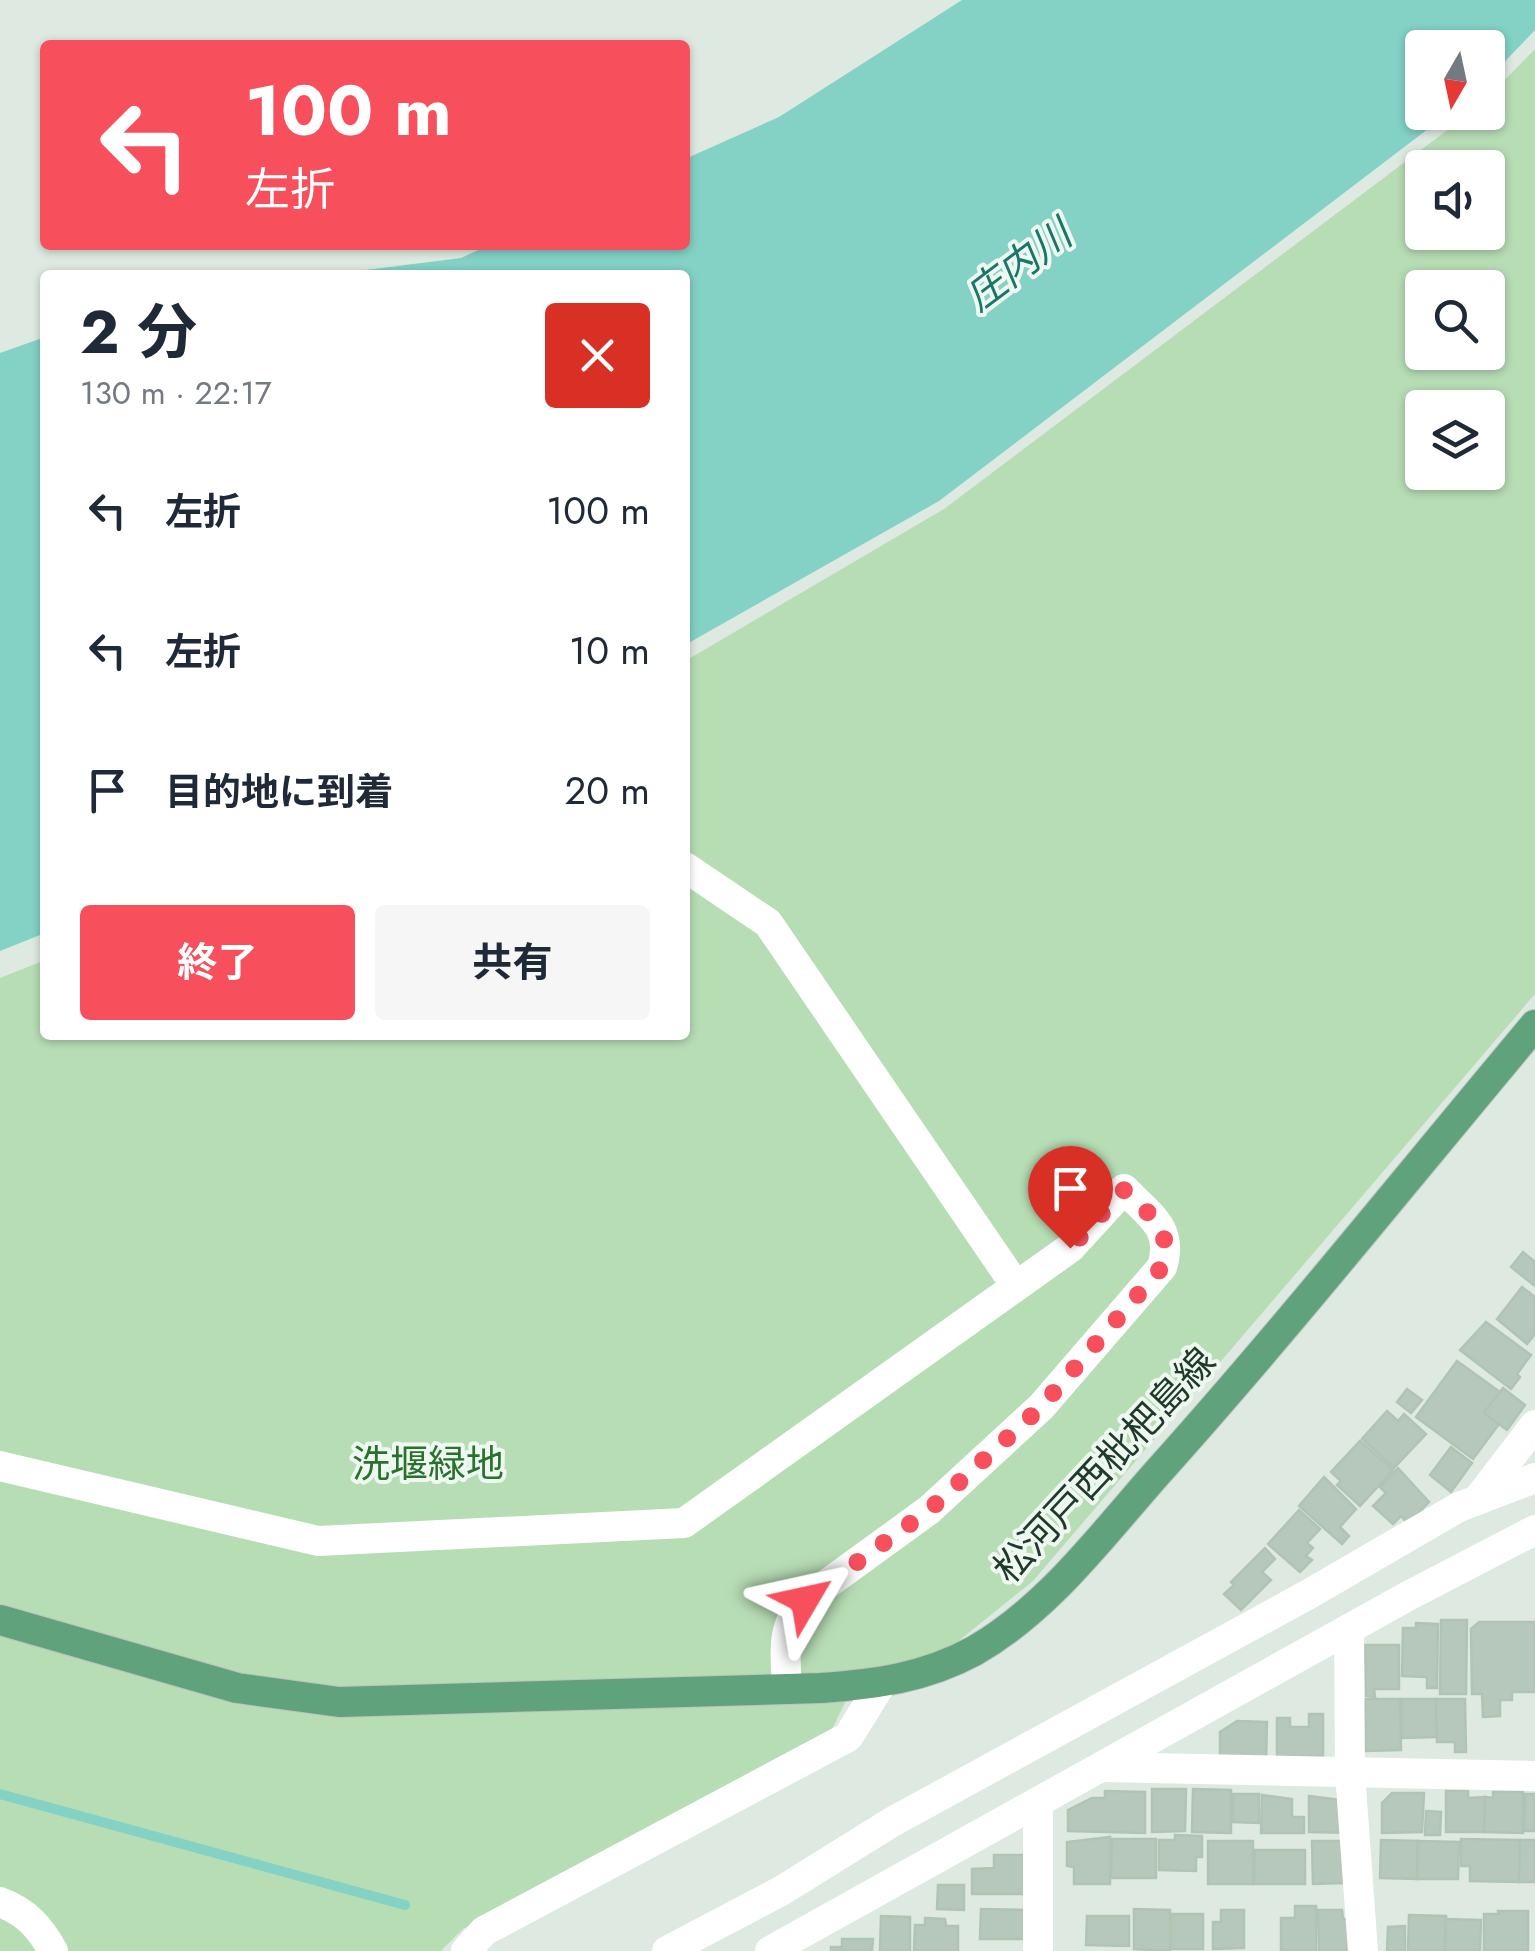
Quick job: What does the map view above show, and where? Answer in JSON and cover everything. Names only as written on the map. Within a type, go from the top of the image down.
[{"type":"main road","name":"松河戸西枇杷島線","points":[[0,1620],[237,1688],[339,1702],[881,1684],[931,1672],[977,1649],[1050,1593],[1190,1436],[1535,1025]]},
{"type":"street","points":[[690,870],[768,924],[1016,1286]]},
{"type":"street","points":[[0,1466],[318,1541],[684,1523],[1070,1248],[1124,1190],[1162,1228],[1168,1247],[1162,1267],[1041,1407],[929,1510],[805,1600],[790,1617],[787,1687]]},
{"type":"street","points":[[1477,1500],[1535,1425]]},
{"type":"street","points":[[667,1951],[780,1891],[892,1822],[1477,1500],[1535,1478]]},
{"type":"street","points":[[770,1951],[1535,1530]]},
{"type":"street","points":[[1349,1629],[1350,1773],[1363,1951]]},
{"type":"street","points":[[466,1951],[484,1931],[848,1737],[881,1684]]},
{"type":"street","points":[[1104,1768],[1535,1776]]},
{"type":"street","points":[[1038,1804],[1038,1951]]},
{"type":"street","points":[[0,1902],[18,1909],[41,1928],[53,1951]]},
{"type":"green space","name":"洗堰緑地","points":[[1535,49],[1535,994],[1033,1581],[945,1652],[860,1673],[830,1733],[463,1929],[441,1951],[0,1951],[0,978],[40,962],[40,1040],[690,1040],[690,658],[944,509],[1405,162],[1405,250],[1505,250],[1505,150],[1421,150],[1447,130],[1505,130],[1505,80]]},
{"type":"water","name":"庄内川","points":[[962,0],[1535,0],[1535,30],[1505,61],[1505,30],[1405,30],[1405,130],[1427,130],[939,501],[690,642],[690,270],[366,270],[461,258],[478,250],[690,250],[690,157],[779,117]]},
{"type":"water","points":[[40,339],[40,935],[0,951],[0,353]]},
{"type":"building","points":[[1523,1252],[1535,1262],[1535,1286],[1511,1267]]},
{"type":"building","points":[[1522,1287],[1535,1297],[1535,1334],[1527,1344],[1497,1319]]},
{"type":"building","points":[[1486,1322],[1531,1355],[1511,1389],[1460,1350]]},
{"type":"building","points":[[1457,1361],[1500,1392],[1484,1413],[1499,1424],[1473,1459],[1416,1417]]},
{"type":"building","points":[[1503,1388],[1525,1405],[1507,1430],[1484,1413]]},
{"type":"building","points":[[1407,1389],[1422,1400],[1411,1413],[1397,1402]]},
{"type":"building","points":[[1387,1411],[1398,1421],[1404,1414],[1426,1434],[1394,1468],[1362,1439]]},
{"type":"building","points":[[1360,1441],[1393,1470],[1360,1506],[1337,1485],[1341,1481],[1331,1472]]},
{"type":"building","points":[[1451,1447],[1472,1463],[1451,1492],[1430,1475]]},
{"type":"building","points":[[1398,1468],[1429,1502],[1408,1524],[1401,1516],[1393,1524],[1373,1506],[1386,1493],[1380,1487]]},
{"type":"building","points":[[1324,1477],[1356,1509],[1340,1527],[1349,1536],[1342,1544],[1299,1506]]},
{"type":"building","points":[[1299,1510],[1320,1529],[1307,1543],[1313,1548],[1306,1556],[1312,1560],[1300,1572],[1268,1544]]},
{"type":"building","points":[[1265,1548],[1275,1559],[1262,1572],[1271,1580],[1241,1610],[1224,1594]]},
{"type":"building","points":[[1441,1620],[1467,1620],[1466,1694],[1440,1694]]},
{"type":"building","points":[[1479,1622],[1535,1622],[1535,1692],[1512,1692],[1512,1700],[1500,1700],[1500,1716],[1483,1717],[1482,1694],[1472,1694],[1471,1629]]},
{"type":"building","points":[[1416,1623],[1438,1624],[1437,1688],[1427,1688],[1427,1677],[1402,1676],[1403,1628],[1416,1628]]},
{"type":"building","points":[[1365,1645],[1399,1645],[1399,1689],[1374,1689],[1375,1697],[1366,1696]]},
{"type":"building","points":[[1365,1699],[1400,1699],[1401,1750],[1365,1751]]},
{"type":"building","points":[[1402,1699],[1436,1699],[1436,1737],[1402,1738]]},
{"type":"building","points":[[1436,1699],[1465,1699],[1466,1752],[1455,1752],[1455,1742],[1437,1742]]},
{"type":"building","points":[[1309,1714],[1323,1714],[1323,1757],[1277,1756],[1277,1718],[1290,1718],[1290,1727],[1309,1727]]},
{"type":"building","points":[[1237,1721],[1267,1722],[1266,1761],[1220,1760],[1220,1732]]},
{"type":"building","points":[[1152,1789],[1186,1789],[1185,1831],[1152,1832]]},
{"type":"building","points":[[1193,1789],[1231,1790],[1231,1833],[1192,1832]]},
{"type":"building","points":[[1105,1791],[1145,1792],[1145,1833],[1068,1831],[1068,1810],[1092,1798],[1105,1798]]},
{"type":"building","points":[[1446,1791],[1468,1791],[1468,1798],[1485,1797],[1484,1832],[1446,1832]]},
{"type":"building","points":[[1493,1792],[1523,1792],[1523,1833],[1484,1832],[1485,1797],[1493,1798]]},
{"type":"building","points":[[1392,1793],[1424,1793],[1422,1832],[1382,1833],[1382,1803]]},
{"type":"building","points":[[1233,1794],[1259,1794],[1259,1823],[1233,1822]]},
{"type":"building","points":[[1525,1794],[1535,1794],[1535,1831],[1524,1831]]},
{"type":"building","points":[[1262,1795],[1292,1799],[1292,1817],[1304,1817],[1304,1833],[1261,1833]]},
{"type":"building","points":[[1309,1796],[1340,1800],[1353,1833],[1309,1832]]},
{"type":"building","points":[[1426,1811],[1441,1812],[1440,1835],[1425,1835]]},
{"type":"building","points":[[1175,1835],[1202,1836],[1202,1857],[1196,1857],[1196,1871],[1159,1870],[1159,1840],[1175,1840]]},
{"type":"building","points":[[1110,1837],[1110,1884],[1074,1884],[1074,1867],[1067,1866],[1067,1842]]},
{"type":"building","points":[[1112,1839],[1156,1839],[1156,1878],[1111,1878]]},
{"type":"building","points":[[1461,1839],[1520,1840],[1519,1882],[1470,1881],[1470,1866],[1461,1866]]},
{"type":"building","points":[[1381,1840],[1418,1841],[1417,1879],[1380,1878]]},
{"type":"building","points":[[1520,1840],[1535,1840],[1535,1882],[1519,1882]]},
{"type":"building","points":[[1208,1841],[1253,1841],[1253,1884],[1208,1884]]},
{"type":"building","points":[[1312,1841],[1349,1841],[1345,1883],[1313,1884]]},
{"type":"building","points":[[1418,1841],[1459,1842],[1458,1879],[1417,1879]]},
{"type":"building","points":[[1255,1850],[1305,1850],[1305,1884],[1254,1884]]},
{"type":"building","points":[[994,1855],[1024,1855],[1025,1894],[972,1894],[972,1869],[994,1868]]},
{"type":"building","points":[[938,1885],[964,1885],[964,1910],[937,1909]]},
{"type":"building","points":[[1295,1906],[1316,1906],[1316,1951],[1281,1951],[1281,1918],[1295,1918]]},
{"type":"building","points":[[981,1909],[1027,1910],[1026,1939],[980,1939]]},
{"type":"building","points":[[1134,1909],[1170,1910],[1170,1951],[1134,1949]]},
{"type":"building","points":[[1221,1910],[1244,1910],[1244,1948],[1213,1949],[1213,1922],[1221,1922]]},
{"type":"building","points":[[1318,1910],[1342,1910],[1343,1919],[1354,1919],[1355,1944],[1347,1944],[1347,1951],[1319,1951]]},
{"type":"building","points":[[1498,1911],[1528,1911],[1528,1951],[1484,1951],[1484,1914],[1499,1914]]},
{"type":"building","points":[[1171,1914],[1203,1914],[1203,1949],[1171,1949]]},
{"type":"building","points":[[1409,1915],[1446,1916],[1445,1951],[1408,1951]]},
{"type":"building","points":[[881,1916],[910,1917],[910,1951],[880,1951]]},
{"type":"building","points":[[1087,1916],[1129,1916],[1129,1946],[1086,1945]]},
{"type":"building","points":[[925,1918],[945,1919],[946,1926],[958,1926],[958,1951],[914,1951],[915,1925],[925,1925]]},
{"type":"building","points":[[1446,1919],[1481,1920],[1480,1951],[1445,1951]]},
{"type":"building","points":[[1405,1926],[1405,1951],[1387,1951],[1388,1927]]},
{"type":"building","points":[[842,1939],[873,1939],[872,1951],[831,1951],[831,1947],[842,1947]]},
{"type":"waterway","points":[[0,1794],[405,1905]]},
{"type":"route","points":[[805,1600],[929,1510],[1041,1407],[1162,1267],[1168,1247],[1162,1228],[1124,1190],[1070,1248]]}]
